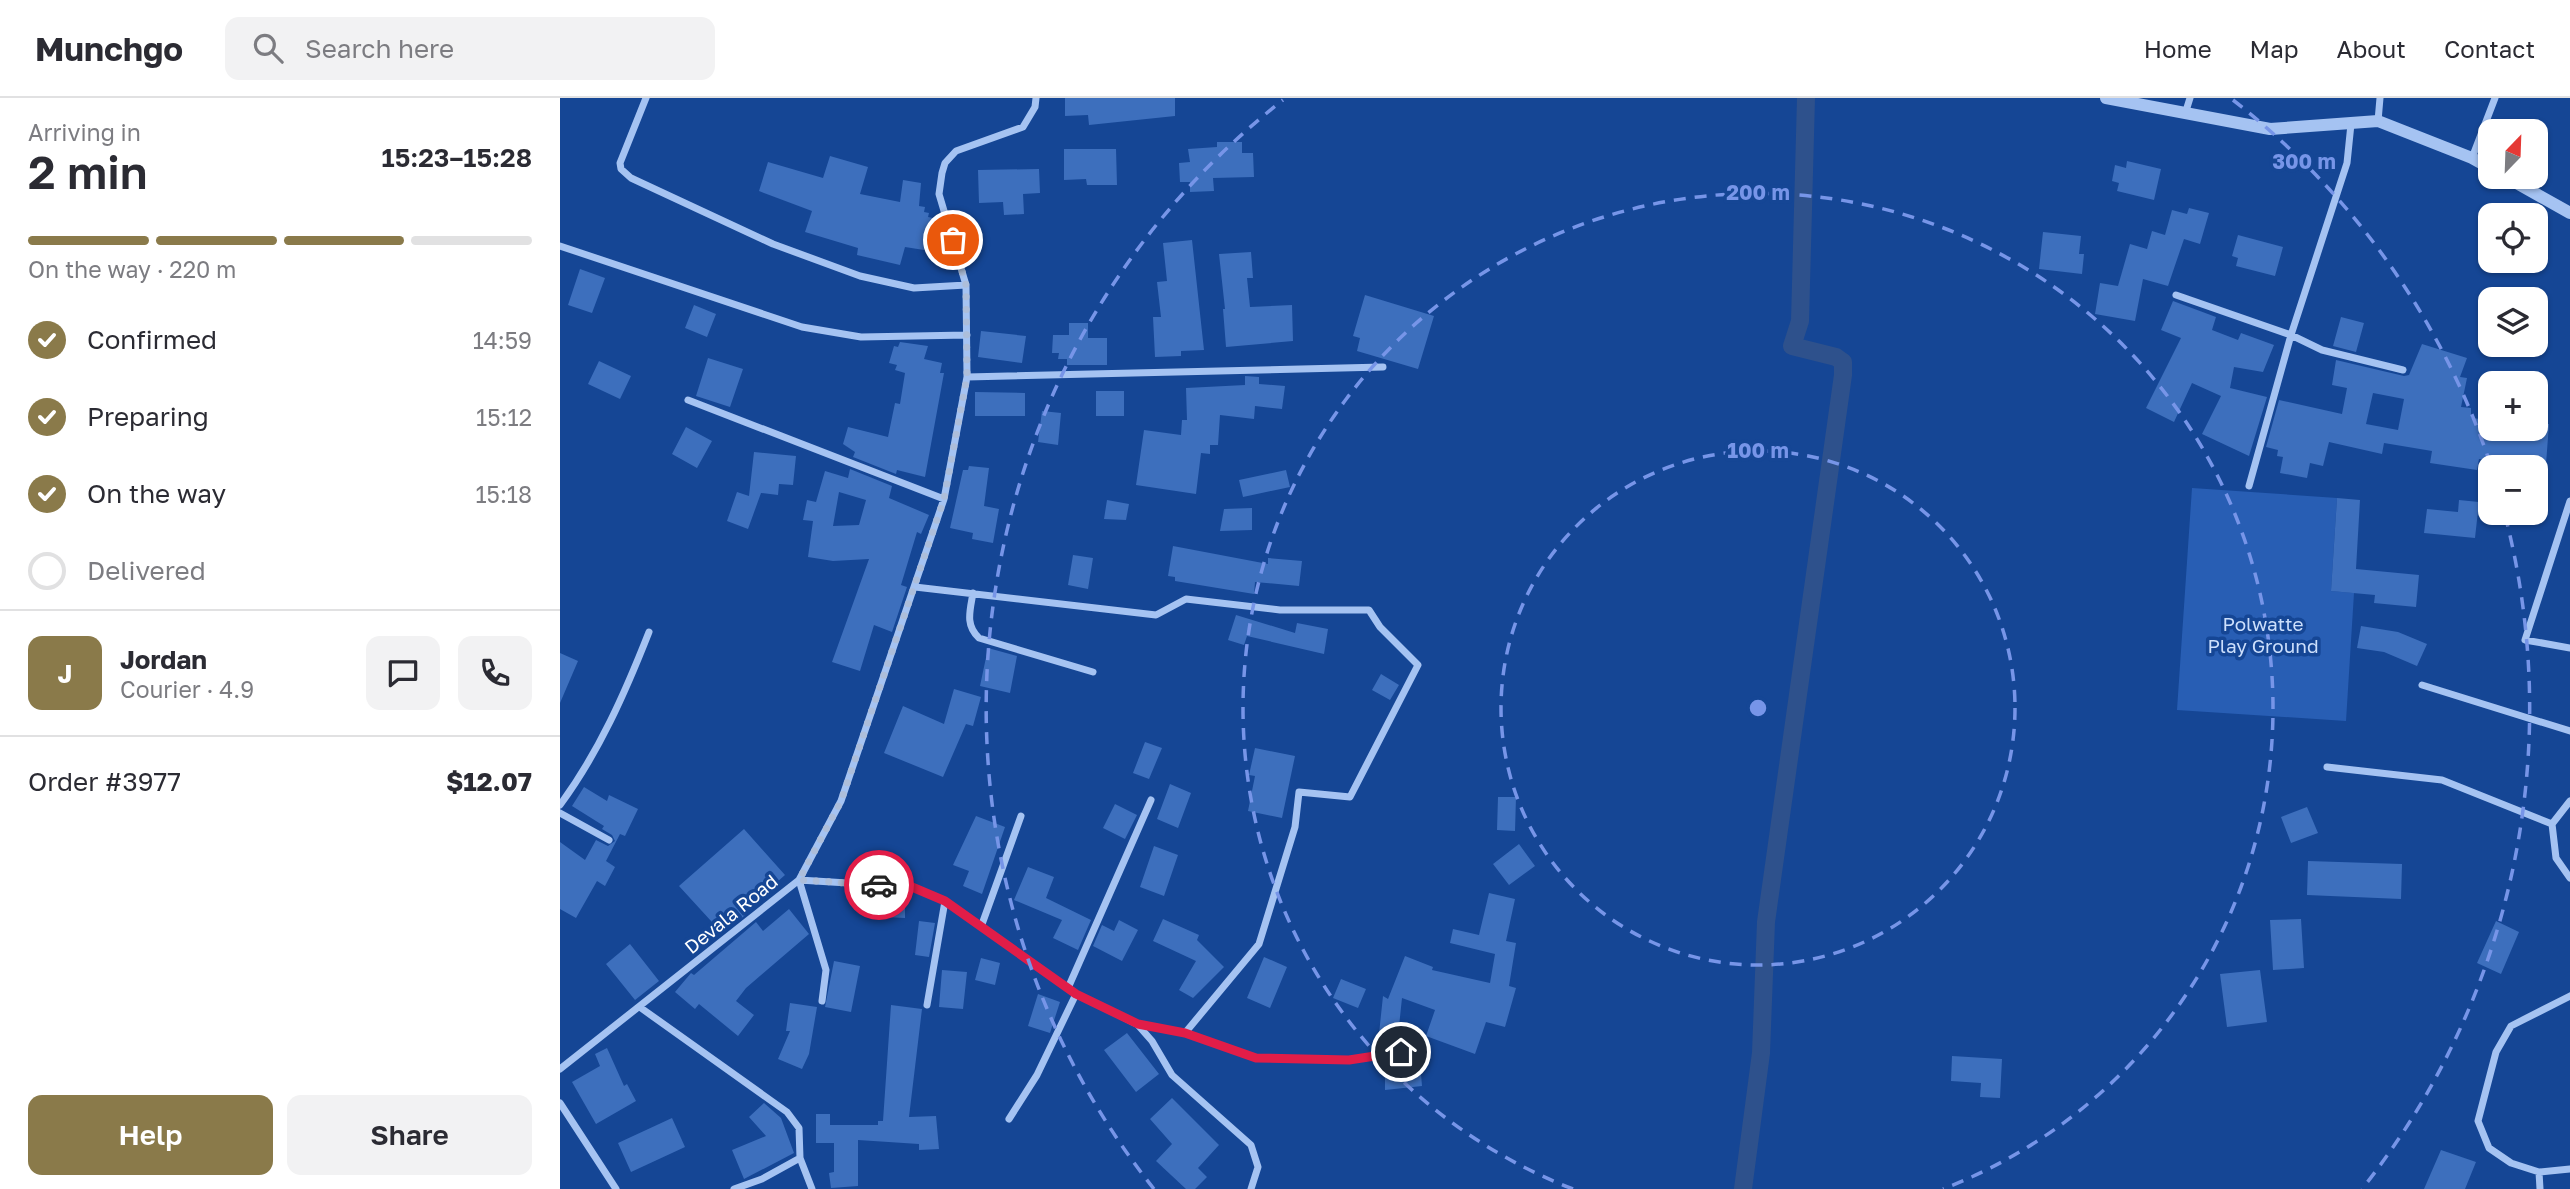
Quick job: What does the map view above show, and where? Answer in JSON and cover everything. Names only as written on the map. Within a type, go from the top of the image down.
[{"type":"street","points":[[646,98],[620,163],[621,169],[631,178],[773,244],[860,276],[914,288],[966,285]]},
{"type":"street","name":"Devala Road","points":[[560,1069],[799,880],[841,801],[944,499],[967,377],[966,285],[939,194],[945,163],[956,151],[1023,128],[1036,98]]},
{"type":"street","points":[[2106,98],[2270,130],[2378,121],[2478,161]]},
{"type":"street","points":[[2185,114],[2190,98]]},
{"type":"street","points":[[2378,121],[2380,98]]},
{"type":"street","points":[[2472,158],[2495,98]]},
{"type":"street","points":[[2249,486],[2291,335],[2347,163],[2351,124]]},
{"type":"street","points":[[2527,189],[2570,213]]},
{"type":"street","points":[[560,246],[802,327],[861,337],[967,335]]},
{"type":"street","points":[[2176,295],[2291,335],[2322,350],[2403,370]]},
{"type":"street","points":[[967,377],[1383,368]]},
{"type":"street","points":[[688,400],[944,499]]},
{"type":"street","points":[[2570,501],[2525,640],[2570,648]]},
{"type":"street","points":[[915,587],[1156,615],[1186,599],[1280,610],[1369,610],[1380,627],[1418,665],[1350,797],[1299,792],[1295,827],[1259,944],[1185,1033]]},
{"type":"street","points":[[973,593],[968,621],[971,631],[979,638],[1093,672]]},
{"type":"street","points":[[560,805],[585,771],[626,691],[649,632]]},
{"type":"street","points":[[2422,685],[2570,732]]},
{"type":"street","points":[[2328,767],[2442,780],[2552,824]]},
{"type":"street","points":[[1068,988],[1152,800]]},
{"type":"street","points":[[2570,801],[2552,824],[2556,858],[2570,878]]},
{"type":"street","points":[[560,813],[609,840]]},
{"type":"street","points":[[981,927],[1021,816]]},
{"type":"street","points":[[822,1000],[826,970],[799,880],[912,887],[945,901],[1076,994],[1138,1024],[1185,1033],[1256,1058],[1349,1060],[1427,1049]]},
{"type":"street","points":[[927,1005],[945,901]]},
{"type":"street","points":[[1009,1119],[1037,1076],[1076,994]]},
{"type":"street","points":[[2570,996],[2511,1026],[2496,1052],[2478,1121],[2489,1149],[2511,1163],[2539,1172],[2570,1169]]},
{"type":"street","points":[[641,1007],[788,1111],[799,1128],[800,1158],[812,1189]]},
{"type":"street","points":[[1138,1024],[1152,1041],[1172,1075],[1251,1145],[1258,1167],[1251,1189]]},
{"type":"street","points":[[560,1103],[616,1189]]},
{"type":"street","points":[[734,1189],[762,1179],[800,1158]]},
{"type":"street","points":[[2539,1172],[2540,1189]]},
{"type":"green space","name":"Polwatte Play Ground","points":[[2192,488],[2337,498],[2331,591],[2354,593],[2346,721],[2177,710]]},
{"type":"building","points":[[1065,98],[1175,98],[1175,116],[1089,125],[1088,115],[1065,116]]},
{"type":"building","points":[[1217,142],[1242,142],[1242,153],[1253,153],[1254,177],[1213,178],[1214,191],[1190,192],[1190,182],[1180,182],[1179,163],[1190,162],[1188,149],[1217,147]]},
{"type":"building","points":[[1064,149],[1116,149],[1117,185],[1087,185],[1086,179],[1064,180]]},
{"type":"building","points":[[830,156],[868,167],[860,194],[900,202],[903,180],[921,183],[919,206],[925,207],[924,212],[929,213],[928,217],[938,219],[929,245],[925,244],[924,250],[905,247],[900,265],[857,255],[858,248],[805,232],[812,211],[759,191],[768,162],[823,178]]},
{"type":"building","points":[[2127,161],[2161,169],[2154,200],[2117,191],[2119,183],[2112,181],[2115,165],[2126,168]]},
{"type":"building","points":[[1039,169],[1040,193],[1023,194],[1024,214],[1004,215],[1003,202],[979,203],[978,170]]},
{"type":"building","points":[[2189,208],[2209,213],[2200,244],[2184,239],[2168,286],[2143,279],[2135,321],[2095,314],[2100,283],[2118,286],[2130,244],[2147,249],[2152,231],[2165,235],[2172,210],[2187,214]]},
{"type":"building","points":[[2043,232],[2081,236],[2079,254],[2084,254],[2082,274],[2039,269]]},
{"type":"building","points":[[2238,235],[2283,247],[2275,276],[2236,266],[2238,258],[2232,256]]},
{"type":"building","points":[[1192,240],[1204,350],[1181,351],[1181,356],[1155,357],[1153,317],[1161,317],[1157,282],[1167,281],[1163,243]]},
{"type":"building","points":[[1251,252],[1253,278],[1247,278],[1250,307],[1292,305],[1293,341],[1226,347],[1219,254]]},
{"type":"building","points":[[580,269],[605,278],[592,313],[568,305]]},
{"type":"building","points":[[1365,295],[1434,316],[1418,369],[1357,351],[1360,338],[1353,336]]},
{"type":"building","points":[[2173,301],[2216,317],[2212,330],[2238,340],[2241,333],[2274,345],[2263,372],[2234,367],[2230,388],[2267,397],[2249,456],[2202,434],[2221,396],[2192,383],[2174,422],[2146,408],[2181,338],[2161,330]]},
{"type":"building","points":[[694,305],[716,314],[707,337],[685,328]]},
{"type":"building","points":[[2341,317],[2364,323],[2356,352],[2333,346]]},
{"type":"building","points":[[1069,323],[1088,323],[1088,338],[1107,338],[1107,365],[1067,365],[1067,359],[1058,359],[1059,353],[1052,353],[1053,335],[1069,335]]},
{"type":"building","points":[[981,331],[1026,336],[1022,363],[978,357]]},
{"type":"building","points":[[900,342],[928,346],[924,359],[942,363],[940,373],[944,373],[925,477],[897,470],[896,474],[853,457],[855,452],[843,444],[848,427],[888,437],[895,403],[900,404],[905,373],[895,370],[897,365],[889,363],[894,346],[898,347]]},
{"type":"building","points":[[2422,344],[2467,358],[2460,377],[2467,378],[2461,407],[2471,408],[2471,418],[2478,419],[2478,441],[2548,441],[2547,455],[2478,455],[2477,470],[2430,463],[2432,451],[2384,443],[2382,454],[2329,442],[2323,466],[2310,463],[2307,478],[2280,473],[2283,457],[2277,456],[2278,450],[2266,447],[2279,400],[2342,414],[2347,388],[2332,385],[2336,360],[2409,375]],"holes":[[[2373,393],[2404,399],[2398,430],[2366,424]]]},
{"type":"building","points":[[708,358],[743,369],[730,407],[696,396]]},
{"type":"building","points":[[599,361],[631,376],[620,399],[588,384]]},
{"type":"building","points":[[1245,376],[1259,377],[1259,384],[1285,386],[1282,409],[1255,406],[1254,419],[1220,415],[1218,445],[1210,445],[1210,454],[1201,453],[1196,494],[1136,485],[1144,430],[1181,435],[1182,420],[1187,420],[1186,388],[1245,385]]},
{"type":"building","points":[[1096,391],[1124,391],[1124,416],[1096,416]]},
{"type":"building","points":[[975,392],[1025,393],[1025,416],[975,416]]},
{"type":"building","points":[[1042,411],[1061,413],[1058,445],[1038,442]]},
{"type":"building","points":[[686,427],[712,441],[697,468],[672,454]]},
{"type":"building","points":[[754,452],[796,456],[793,485],[779,484],[778,495],[761,493],[748,529],[727,521],[737,492],[749,496]]},
{"type":"building","points":[[969,466],[989,468],[984,506],[999,509],[993,543],[972,539],[973,533],[950,528],[963,470],[968,470]]},
{"type":"building","points":[[850,469],[892,486],[889,498],[929,515],[921,534],[917,532],[901,585],[907,587],[892,632],[874,625],[860,671],[832,662],[869,559],[833,561],[808,557],[813,521],[803,520],[807,500],[816,502],[825,471],[848,478]],"holes":[[[839,492],[866,500],[859,525],[833,526]]]},
{"type":"building","points":[[1286,470],[1290,487],[1243,497],[1239,480]]},
{"type":"building","points":[[2337,498],[2360,500],[2356,569],[2419,575],[2416,607],[2374,603],[2375,595],[2331,591]]},
{"type":"building","points":[[1107,500],[1129,504],[1126,520],[1104,519]]},
{"type":"building","points":[[2459,500],[2478,502],[2475,538],[2424,533],[2427,509],[2458,512]]},
{"type":"building","points":[[1252,508],[1252,530],[1220,531],[1224,509]]},
{"type":"building","points":[[1173,546],[1268,564],[1268,558],[1302,561],[1299,586],[1255,582],[1254,594],[1175,581],[1175,577],[1168,576]]},
{"type":"building","points":[[1073,555],[1093,558],[1088,589],[1068,585]]},
{"type":"building","points":[[1236,615],[1295,633],[1297,623],[1328,629],[1324,654],[1247,636],[1244,645],[1228,640]]},
{"type":"building","points":[[2361,626],[2398,632],[2427,644],[2417,666],[2384,652],[2357,648]]},
{"type":"building","points":[[988,648],[1017,656],[1010,693],[980,686]]},
{"type":"building","points":[[560,653],[578,661],[560,703]]},
{"type":"building","points":[[1381,674],[1399,685],[1390,700],[1372,690]]},
{"type":"building","points":[[954,689],[981,697],[973,726],[966,724],[943,777],[884,753],[903,706],[944,724]]},
{"type":"building","points":[[1145,742],[1162,748],[1149,779],[1133,773]]},
{"type":"building","points":[[1255,748],[1295,756],[1282,818],[1248,811],[1255,776],[1249,775]]},
{"type":"building","points":[[1170,784],[1191,793],[1178,828],[1157,819]]},
{"type":"building","points":[[584,787],[607,801],[609,795],[638,809],[625,836],[620,834],[606,861],[615,867],[605,886],[597,881],[576,918],[560,909],[560,842],[585,860],[596,840],[608,846],[615,841],[612,835],[602,829],[604,826],[572,806]]},
{"type":"building","points":[[1498,797],[1516,797],[1515,831],[1497,830]]},
{"type":"building","points":[[1115,804],[1137,815],[1125,839],[1103,828]]},
{"type":"building","points":[[2307,807],[2318,833],[2291,843],[2281,817]]},
{"type":"building","points":[[976,816],[1005,827],[982,894],[963,886],[969,871],[953,865]]},
{"type":"building","points":[[744,829],[785,875],[745,910],[748,913],[722,933],[679,886]]},
{"type":"building","points":[[1519,844],[1535,866],[1509,885],[1493,864]]},
{"type":"building","points":[[1154,846],[1178,855],[1164,896],[1140,887]]},
{"type":"building","points":[[2308,861],[2402,864],[2401,899],[2307,895]]},
{"type":"building","points":[[1028,867],[1054,877],[1046,898],[1091,920],[1078,950],[1053,938],[1062,920],[1014,900]]},
{"type":"building","points":[[885,891],[905,893],[905,918],[885,917]]},
{"type":"building","points":[[1489,893],[1515,899],[1506,941],[1516,943],[1509,986],[1516,988],[1505,1027],[1486,1022],[1475,1054],[1426,1036],[1435,1010],[1402,998],[1398,1036],[1411,1037],[1410,1045],[1386,1049],[1388,1035],[1379,1034],[1383,996],[1388,999],[1405,956],[1433,967],[1432,970],[1490,983],[1495,954],[1450,943],[1453,929],[1479,935]]},
{"type":"building","points":[[789,909],[809,934],[746,988],[736,1001],[754,1015],[738,1036],[699,1004],[695,1009],[675,992],[691,973],[694,975],[756,922],[763,931]]},
{"type":"building","points":[[1163,919],[1199,935],[1197,940],[1224,967],[1193,998],[1179,990],[1196,961],[1153,941]]},
{"type":"building","points":[[2301,919],[2304,968],[2273,970],[2270,920]]},
{"type":"building","points":[[1119,920],[1138,930],[1122,961],[1093,946],[1102,925],[1114,931]]},
{"type":"building","points":[[919,921],[935,923],[929,957],[915,955]]},
{"type":"building","points":[[2496,921],[2519,932],[2501,974],[2477,963]]},
{"type":"building","points":[[630,944],[659,981],[635,1000],[606,964]]},
{"type":"building","points":[[1264,957],[1287,967],[1270,1008],[1247,998]]},
{"type":"building","points":[[981,958],[1000,963],[995,985],[975,980]]},
{"type":"building","points":[[834,961],[860,966],[851,1012],[825,1007]]},
{"type":"building","points":[[942,970],[967,972],[963,1009],[939,1007]]},
{"type":"building","points":[[2260,970],[2267,1022],[2227,1027],[2220,974]]},
{"type":"building","points":[[1341,979],[1366,989],[1358,1008],[1333,998]]},
{"type":"building","points":[[1038,994],[1060,1002],[1050,1033],[1028,1026]]},
{"type":"building","points":[[790,1003],[817,1007],[809,1054],[802,1069],[778,1059],[790,1031],[786,1031]]},
{"type":"building","points":[[891,1005],[922,1009],[909,1117],[936,1116],[939,1149],[919,1150],[919,1144],[858,1140],[858,1186],[831,1188],[829,1173],[834,1172],[834,1143],[816,1143],[816,1114],[830,1114],[830,1125],[878,1125],[878,1121],[883,1121]]},
{"type":"building","points":[[1127,1033],[1159,1074],[1136,1092],[1104,1050]]},
{"type":"building","points":[[607,1048],[624,1086],[627,1084],[636,1101],[596,1124],[572,1082],[600,1066],[595,1054]]},
{"type":"building","points":[[1952,1056],[2002,1059],[2000,1098],[1980,1097],[1981,1083],[1951,1081]]},
{"type":"building","points":[[1408,1058],[1407,1064],[1420,1062],[1422,1086],[1385,1090],[1385,1061]]},
{"type":"building","points":[[1172,1098],[1219,1145],[1198,1168],[1207,1177],[1195,1189],[1186,1189],[1156,1161],[1172,1144],[1150,1119]]},
{"type":"building","points":[[764,1103],[781,1118],[794,1153],[744,1179],[732,1150],[766,1136],[749,1117]]},
{"type":"building","points":[[672,1118],[685,1147],[631,1172],[618,1143]]},
{"type":"building","points":[[2441,1150],[2476,1162],[2465,1189],[2424,1189]]},
{"type":"waterway","points":[[1743,1189],[1761,1053],[1766,922],[1843,375],[1843,362],[1836,357],[1792,346],[1800,321],[1806,98]]},
{"type":"way so far","points":[[879,885],[799,880],[841,801],[944,499],[967,377],[966,285],[953,240]]},
{"type":"route","points":[[879,885],[912,887],[945,901],[1076,994],[1138,1024],[1185,1033],[1256,1058],[1349,1060],[1401,1052]]}]
